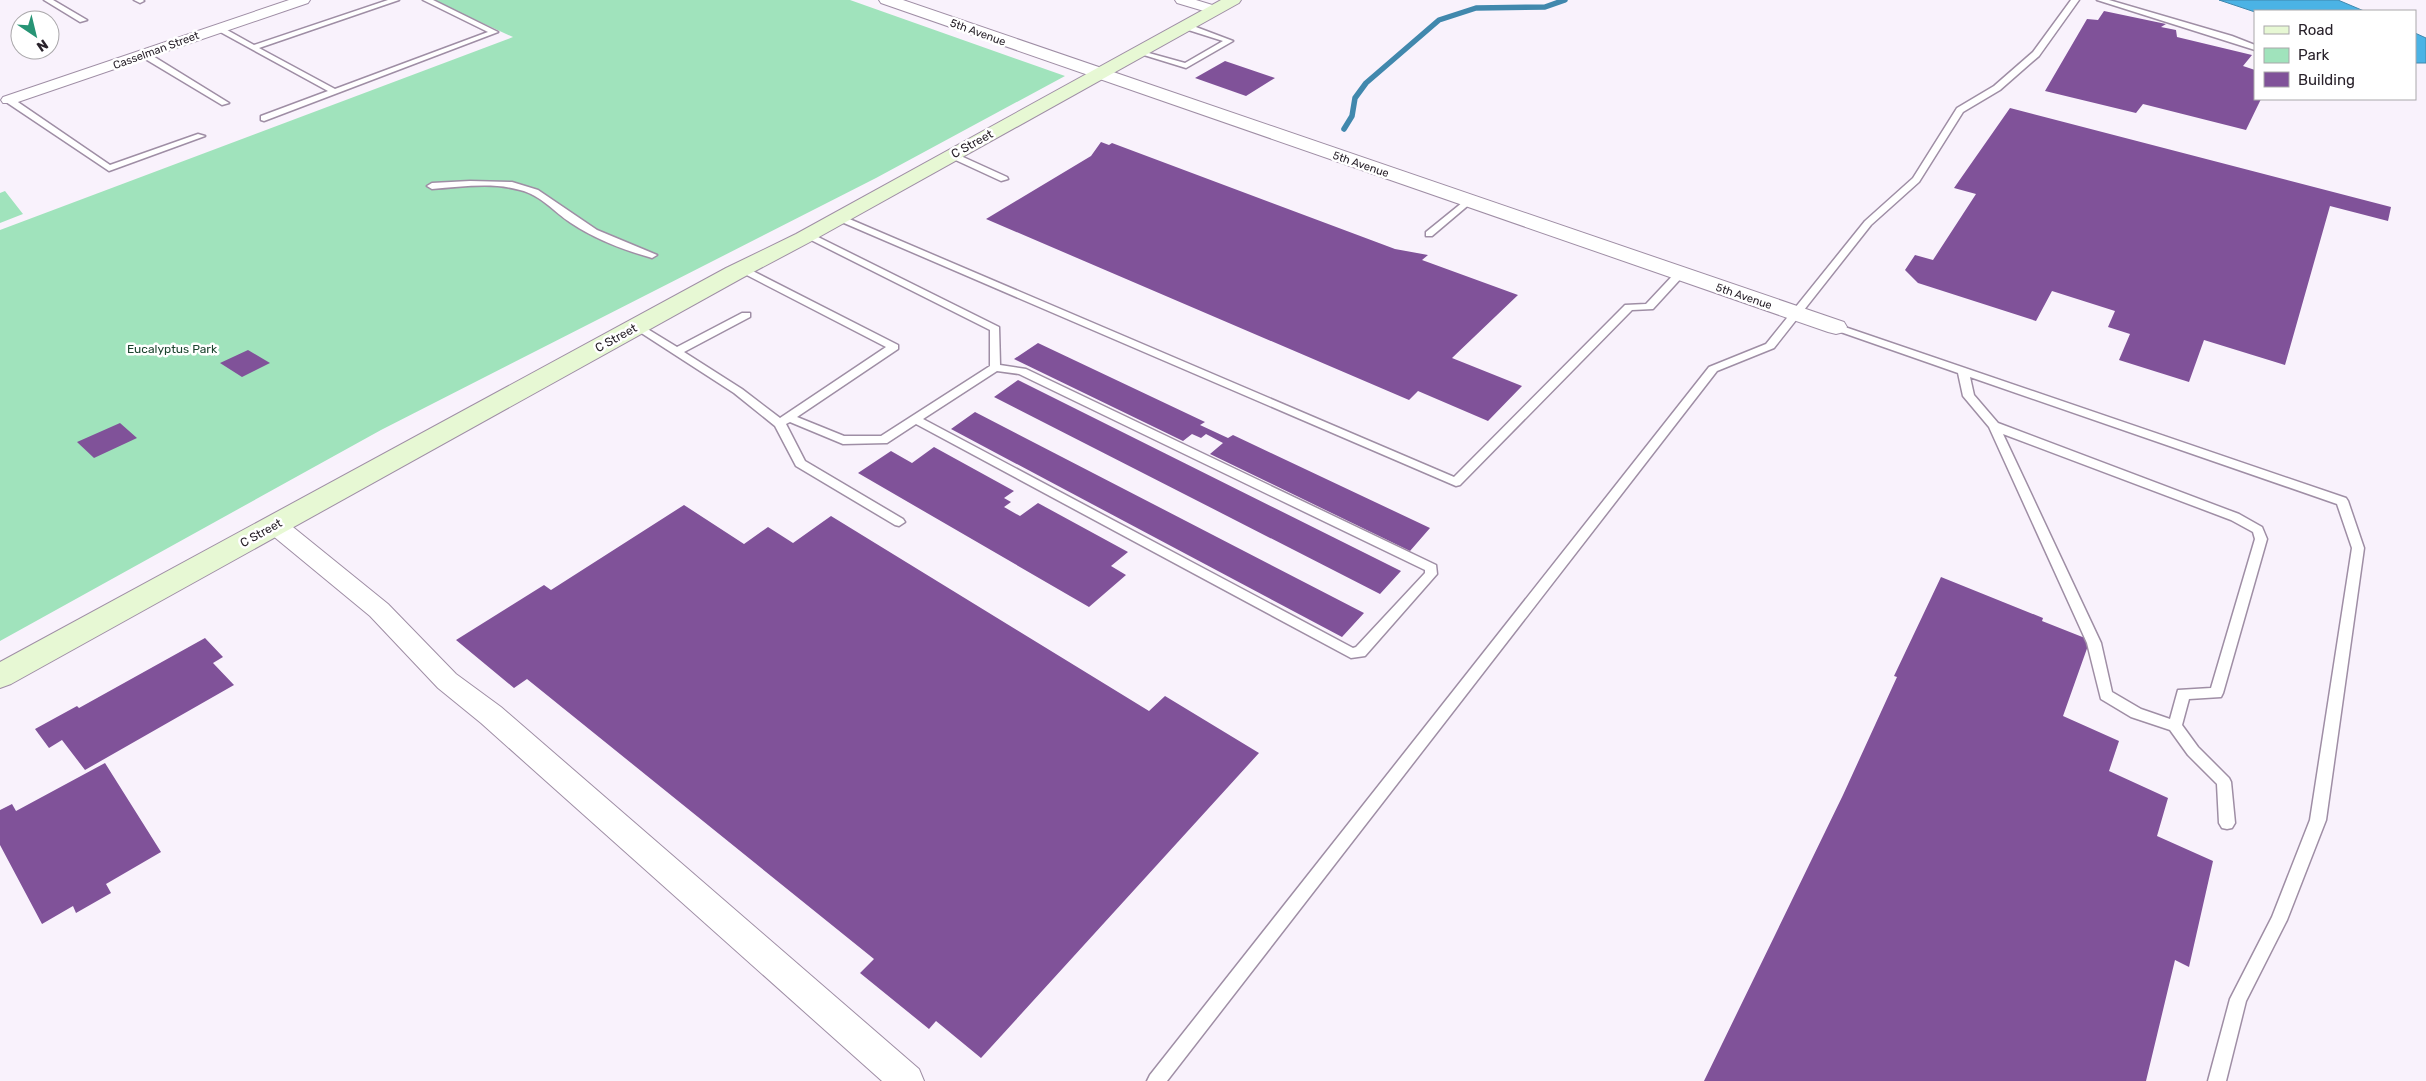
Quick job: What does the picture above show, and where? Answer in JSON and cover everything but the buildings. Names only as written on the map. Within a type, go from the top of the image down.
[{"type":"main road","name":"C Street","points":[[0,676],[742,269],[840,218],[1233,0]]},
{"type":"street","name":"Casselman Street","points":[[9,100],[303,0]]},
{"type":"street","name":"5th Avenue","points":[[887,0],[1836,327]]},
{"type":"street","points":[[1182,0],[1214,10]]},
{"type":"street","points":[[275,525],[378,610],[447,681],[490,715],[907,1081]]},
{"type":"lane","points":[[48,0],[83,20]]},
{"type":"lane","points":[[253,48],[396,0]]},
{"type":"lane","points":[[264,118],[494,32],[428,0]]},
{"type":"lane","points":[[1156,1081],[1713,369],[1770,346],[1868,223],[1916,180],[1960,110],[1996,88],[2036,54],[2075,0]]},
{"type":"lane","points":[[2101,0],[2229,38],[2254,48]]},
{"type":"lane","points":[[1138,52],[1186,66],[1229,41],[1185,26]]},
{"type":"lane","points":[[217,28],[335,92]]},
{"type":"lane","points":[[145,55],[225,103]]},
{"type":"lane","points":[[9,100],[108,168],[201,136]]},
{"type":"lane","points":[[952,155],[1004,179]]},
{"type":"lane","points":[[432,186],[498,185],[514,186],[534,191],[575,221],[600,236],[652,256]]},
{"type":"lane","points":[[1429,234],[1468,201]]},
{"type":"lane","points":[[840,218],[1456,482],[1629,307],[1649,306],[1680,274]]},
{"type":"lane","points":[[808,235],[995,329],[995,366]]},
{"type":"lane","points":[[742,269],[894,347],[784,421]]},
{"type":"lane","points":[[676,352],[746,315]]},
{"type":"lane","points":[[637,327],[784,421],[843,440],[883,440],[995,366],[1022,371],[1431,568],[1432,574],[1360,652],[1351,653],[915,419]]},
{"type":"lane","points":[[1836,327],[2342,501],[2358,548],[2318,820],[2279,920],[2238,999],[2217,1081]]},
{"type":"lane","points":[[1963,370],[1969,396],[1994,426],[2094,643],[2106,695],[2136,713],[2175,726],[2193,751],[2224,782],[2227,823]]},
{"type":"lane","points":[[784,421],[800,463],[899,522]]},
{"type":"lane","points":[[1994,426],[2235,517],[2258,530],[2261,539],[2216,693],[2183,694],[2175,726]]},
{"type":"green space","name":"Eucalyptus Park","points":[[432,0],[850,0],[1065,76],[876,178],[381,430],[0,641],[0,230],[513,37]]},
{"type":"green space","points":[[5,191],[23,214],[0,223],[0,193]]},
{"type":"water","points":[[2219,0],[2338,0],[2362,10],[2254,10],[2254,12]]},
{"type":"water","points":[[2416,33],[2426,38],[2426,63],[2416,63]]},
{"type":"waterway","points":[[1344,129],[1352,116],[1355,98],[1366,83],[1439,20],[1476,8],[1545,7],[1565,0]]}]
